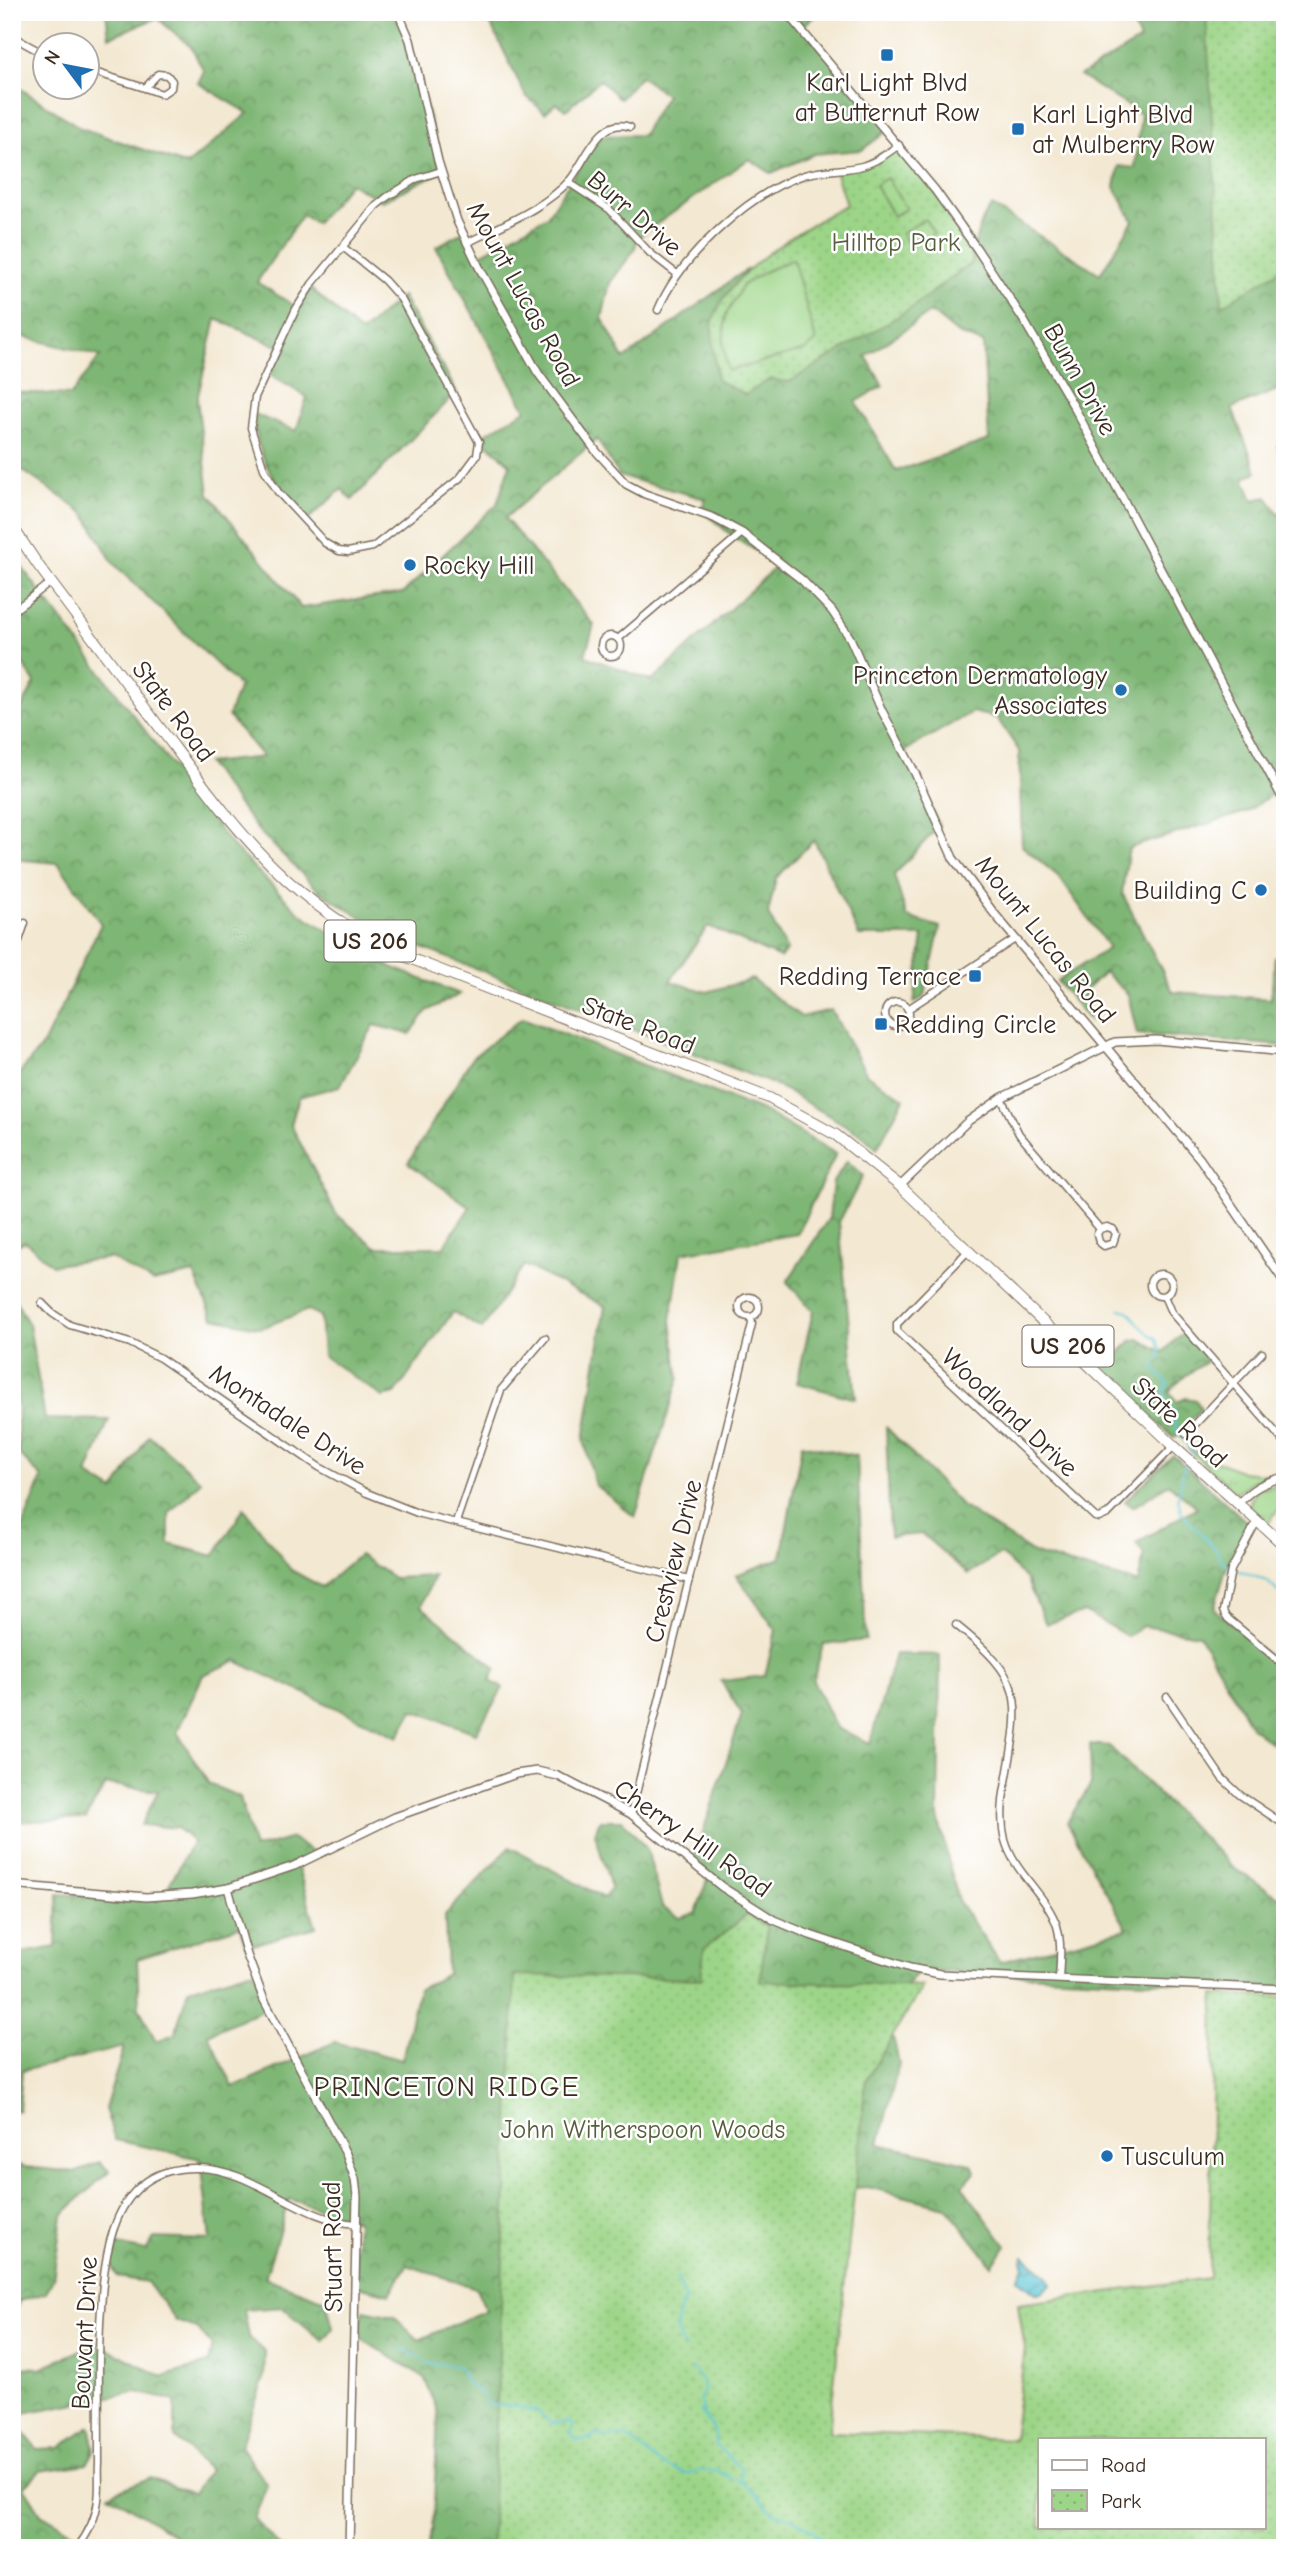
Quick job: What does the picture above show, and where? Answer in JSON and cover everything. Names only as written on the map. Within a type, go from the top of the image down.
[{"type":"highway","name":"State Road","points":[[12,526],[51,582],[232,822],[284,879],[331,917],[399,954],[782,1104],[836,1135],[900,1186],[1174,1446],[1285,1546]]},
{"type":"street","name":"Mount Lucas Road","points":[[398,12],[410,40],[449,200],[467,243],[538,373],[618,478],[640,492],[714,518],[742,533],[802,580],[843,625],[953,858],[1016,939],[1217,1181],[1285,1283]]},
{"type":"street","name":"Bunn Drive","points":[[786,12],[899,145],[972,241],[1048,360],[1285,803]]},
{"type":"street","points":[[12,34],[32,48]]},
{"type":"street","points":[[102,74],[145,88]]},
{"type":"street","points":[[467,243],[543,202],[568,182],[607,129],[617,124],[630,127]]},
{"type":"street","points":[[658,310],[677,274],[720,229],[775,188],[820,171],[871,163],[899,145]]},
{"type":"street","points":[[343,247],[384,280],[401,299],[479,442],[477,455],[460,478],[373,547],[348,552],[339,551],[324,543],[278,492],[264,468],[253,440],[251,418],[255,397],[296,309],[312,284],[343,247],[387,197],[416,179],[441,171]]},
{"type":"street","name":"Burr Drive","points":[[568,182],[609,209],[650,253],[677,274]]},
{"type":"street","points":[[1285,438],[1279,451],[1285,455]]},
{"type":"street","points":[[618,639],[742,533]]},
{"type":"street","points":[[12,612],[51,582]]},
{"type":"street","points":[[12,961],[25,923]]},
{"type":"street","points":[[908,1009],[1016,939]]},
{"type":"street","points":[[900,1186],[967,1122],[1001,1098],[1105,1046],[1128,1040],[1148,1040],[1285,1052]]},
{"type":"street","points":[[1001,1098],[1019,1134],[1100,1229]]},
{"type":"street","name":"Woodland Drive","points":[[968,1251],[897,1324],[897,1331],[1091,1514],[1099,1518],[1108,1514],[1174,1446]]},
{"type":"street","points":[[1164,1296],[1171,1312],[1285,1443]]},
{"type":"street","name":"Montadale Drive","points":[[43,1303],[52,1314],[71,1325],[130,1343],[160,1358],[342,1481],[406,1510],[689,1580]]},
{"type":"street","name":"Crestview Drive","points":[[631,1814],[752,1324],[751,1317]]},
{"type":"street","points":[[456,1522],[500,1390],[545,1338]]},
{"type":"street","points":[[1186,1434],[1262,1353]]},
{"type":"street","points":[[1238,1504],[1254,1488],[1285,1477]]},
{"type":"street","points":[[1257,1521],[1231,1570],[1223,1611],[1226,1617],[1285,1666]]},
{"type":"street","points":[[956,1625],[990,1653],[1003,1670],[1013,1691],[1016,1726],[1002,1806],[1003,1829],[1016,1864],[1054,1917],[1060,1938],[1059,1979]]},
{"type":"street","points":[[1167,1698],[1222,1778],[1240,1796],[1285,1825]]},
{"type":"street","name":"Cherry Hill Road","points":[[12,1885],[146,1897],[228,1888],[294,1866],[385,1821],[516,1773],[537,1771],[558,1776],[631,1814],[740,1900],[774,1920],[810,1936],[923,1971],[1285,1989]]},
{"type":"street","name":"Stuart Road","points":[[228,1888],[247,1955],[264,2000],[351,2167],[357,2196],[349,2548]]},
{"type":"street","name":"Bouvant Drive","points":[[77,2548],[91,2526],[99,2499],[99,2345],[103,2269],[112,2230],[127,2202],[142,2186],[163,2174],[185,2168],[209,2169],[232,2175],[325,2217],[357,2224]]},
{"type":"green space","points":[[106,12],[396,12],[401,18],[444,170],[382,201],[350,183],[316,223],[302,215],[257,282],[296,307],[310,288],[361,333],[402,296],[457,392],[352,500],[342,489],[306,521],[286,496],[264,460],[254,414],[296,431],[307,397],[268,374],[280,347],[216,319],[197,400],[209,494],[301,608],[403,593],[497,504],[510,464],[480,437],[526,410],[436,247],[466,230],[479,255],[547,216],[600,136],[642,135],[666,95],[640,76],[620,99],[600,80],[566,110],[556,103],[545,113],[525,95],[485,12],[819,12],[802,27],[891,128],[862,150],[814,154],[771,173],[749,159],[637,238],[635,249],[610,283],[602,318],[624,359],[747,269],[728,293],[745,394],[770,379],[789,381],[910,309],[972,263],[980,225],[992,206],[1100,274],[1133,221],[1115,187],[1119,166],[1135,168],[1141,114],[1080,76],[1140,40],[1128,12],[1285,12],[1285,387],[1232,408],[1257,472],[1244,478],[1253,500],[1267,497],[1279,514],[1285,512],[1285,702],[1280,730],[1285,740],[1285,786],[1246,812],[1129,848],[1122,893],[1173,992],[1271,999],[1275,957],[1285,956],[1285,1046],[1137,1034],[1128,994],[1104,972],[1085,991],[1089,1020],[1057,981],[1109,948],[1059,877],[1022,846],[1019,751],[997,718],[972,712],[905,751],[939,826],[894,875],[907,917],[940,927],[925,996],[914,1003],[923,936],[859,936],[814,840],[776,878],[768,914],[787,950],[780,958],[708,926],[670,981],[707,992],[752,979],[801,1017],[831,1010],[867,1075],[904,1098],[877,1149],[862,1135],[776,1085],[389,935],[318,890],[256,828],[207,763],[263,757],[228,716],[239,686],[113,563],[85,514],[12,463],[12,392],[71,395],[100,356],[12,334],[12,83],[32,96],[32,102],[41,102],[81,128],[187,165],[248,113],[198,83],[204,71],[191,47],[157,18],[109,37]],"holes":[[[931,312],[958,334],[983,343],[989,440],[896,471],[856,402],[883,386],[866,356]],[[597,439],[619,476],[706,499],[701,510],[736,539],[779,564],[652,681],[585,656],[594,625],[505,518]]]},
{"type":"green space","points":[[1206,12],[1285,12],[1285,267],[1222,306]]},
{"type":"green space","name":"Hilltop Park","points":[[899,145],[974,244],[972,262],[910,309],[789,382],[770,379],[745,395],[717,380],[712,326],[721,303],[734,285],[789,238],[846,205],[835,170],[861,166]]},
{"type":"green space","points":[[887,178],[906,209],[893,216],[875,185]]},
{"type":"green space","points":[[925,219],[934,233],[910,247],[902,233]]},
{"type":"green space","points":[[793,259],[816,341],[806,350],[728,371],[723,343],[726,315],[743,285]]},
{"type":"green space","points":[[12,554],[233,847],[300,913],[376,961],[460,994],[427,1011],[410,1034],[374,1025],[340,1086],[299,1097],[291,1125],[336,1214],[376,1247],[443,1247],[470,1207],[408,1163],[472,1058],[522,1018],[765,1112],[836,1154],[797,1234],[681,1253],[671,1320],[679,1379],[635,1517],[595,1485],[584,1440],[605,1306],[524,1265],[482,1329],[453,1312],[395,1394],[383,1397],[323,1356],[320,1316],[308,1310],[261,1328],[213,1318],[194,1273],[153,1282],[110,1258],[52,1265],[25,1241],[12,1248],[12,1083],[44,1043],[101,924],[58,863],[12,859],[12,752],[19,744],[13,723],[35,683],[12,647]]},
{"type":"green space","points":[[847,1161],[863,1176],[839,1222],[856,1399],[797,1383],[813,1311],[787,1282],[829,1218],[833,1182]]},
{"type":"green space","name":"John Witherspoon Woods","points":[[12,1294],[29,1325],[45,1419],[109,1420],[87,1474],[114,1491],[149,1435],[201,1481],[169,1513],[169,1544],[214,1556],[244,1508],[291,1570],[322,1587],[359,1555],[394,1578],[434,1576],[421,1606],[496,1668],[490,1681],[503,1688],[476,1733],[413,1710],[398,1737],[236,1661],[203,1675],[177,1732],[209,1784],[240,1797],[254,1849],[292,1838],[316,1855],[297,1865],[316,1927],[247,1946],[240,1926],[137,1959],[139,2008],[156,2041],[175,2034],[188,1989],[254,1970],[268,2007],[208,2034],[233,2087],[335,2042],[402,2060],[418,1990],[447,1974],[445,1915],[510,1847],[604,1898],[611,1888],[595,1833],[600,1820],[622,1820],[647,1849],[662,1907],[680,1918],[696,1913],[709,1874],[693,1862],[742,1714],[721,1681],[765,1676],[776,1630],[736,1575],[781,1558],[802,1444],[857,1456],[866,1640],[823,1645],[813,1681],[836,1728],[870,1743],[895,1654],[940,1655],[938,1817],[958,1900],[1000,1962],[1127,1929],[1067,1822],[1091,1784],[1090,1744],[1109,1746],[1235,1869],[1285,1901],[1285,1988],[921,1970],[879,2010],[893,2037],[899,2063],[879,2144],[972,2164],[975,2172],[962,2186],[1006,2246],[992,2265],[946,2207],[868,2187],[834,2189],[816,2365],[839,2477],[1038,2528],[1265,2528],[1285,2548],[427,2548],[433,2527],[438,2413],[424,2377],[361,2339],[363,2310],[394,2316],[419,2340],[486,2310],[476,2288],[407,2265],[390,2294],[354,2285],[357,2221],[289,2199],[265,2278],[326,2300],[333,2328],[323,2341],[283,2307],[244,2310],[249,2337],[265,2352],[264,2378],[240,2446],[267,2485],[254,2519],[281,2548],[180,2548],[176,2536],[109,2494],[150,2478],[193,2494],[209,2470],[175,2437],[175,2401],[136,2392],[23,2413],[20,2428],[37,2449],[59,2448],[90,2426],[95,2449],[87,2464],[40,2471],[24,2487],[41,2514],[87,2540],[80,2548],[12,2548],[12,2367],[41,2368],[97,2343],[163,2377],[208,2363],[212,2346],[198,2329],[176,2321],[147,2282],[118,2277],[110,2264],[117,2245],[146,2251],[154,2238],[210,2240],[201,2159],[115,2140],[105,2109],[124,2047],[22,2071],[19,2110],[12,2111],[12,1955],[56,1947],[58,1894],[161,1899],[193,1842],[177,1828],[141,1825],[158,1791],[106,1784],[85,1819],[12,1822],[12,1553],[42,1478],[19,1454],[16,1373],[12,1374]]},
{"type":"green space","points":[[1184,1332],[1208,1360],[1169,1391],[1177,1402],[1186,1398],[1196,1400],[1201,1409],[1174,1438],[1103,1371],[1131,1341],[1139,1339],[1163,1352]]},
{"type":"green space","points":[[886,1427],[963,1507],[1035,1554],[1138,1583],[1144,1555],[1136,1543],[1197,1507],[1169,1484],[1133,1507],[1125,1501],[1173,1455],[1250,1525],[1226,1569],[1214,1609],[1285,1671],[1285,1753],[1252,1728],[1199,1635],[1143,1626],[1127,1636],[1085,1612],[1046,1624],[1026,1579],[1001,1554],[968,1574],[922,1534],[890,1537]]},
{"type":"green space","points":[[1187,1448],[1242,1472],[1271,1475],[1251,1482],[1236,1493]]},
{"type":"green space","points":[[1285,1482],[1285,1501],[1268,1523],[1251,1508],[1250,1501],[1258,1490]]},
{"type":"green space","name":"John Witherspoon Woods","points":[[747,1915],[767,1927],[760,1981],[923,1986],[866,2080],[829,2432],[1013,2439],[1025,2349],[1018,2304],[1209,2278],[1214,1995],[1285,1997],[1285,2548],[491,2548],[515,1975],[701,1979],[704,1949]]},
{"type":"green space","points":[[100,2162],[109,2171],[62,2215],[53,2279],[46,2293],[19,2301],[12,2319],[12,2163],[25,2167],[76,2172]]},
{"type":"water","points":[[1024,2256],[1045,2273],[1052,2283],[1041,2293],[1036,2293],[1018,2279],[1024,2267]]},
{"type":"waterway","points":[[1119,1309],[1128,1311],[1156,1338],[1160,1357],[1155,1361],[1154,1369],[1169,1384],[1165,1388],[1165,1403],[1176,1413],[1177,1430],[1194,1454]]},
{"type":"waterway","points":[[1185,1464],[1178,1498],[1181,1512],[1230,1567]]},
{"type":"waterway","points":[[1235,1569],[1267,1581],[1285,1599]]},
{"type":"waterway","points":[[677,2278],[686,2299],[679,2311],[677,2324],[685,2349]]},
{"type":"waterway","points":[[402,2348],[430,2364],[459,2366],[467,2383],[485,2396],[486,2403],[537,2411],[551,2423],[569,2422],[573,2426],[571,2434],[576,2440],[585,2440],[596,2434],[604,2437],[621,2436],[630,2439],[657,2462],[685,2474],[700,2470],[717,2471],[745,2484],[773,2512],[794,2518],[835,2548]]},
{"type":"waterway","points":[[692,2368],[705,2389],[700,2399],[703,2408],[700,2411],[712,2427],[716,2446],[741,2468],[741,2483]]},
{"type":"place","name":"Karl Light Blvd at Butternut Row","points":[[887,55]]},
{"type":"place","name":"Karl Light Blvd at Mulberry Row","points":[[1018,129]]},
{"type":"place","name":"Rocky Hill","points":[[410,565]]},
{"type":"place","name":"Princeton Dermatology Associates","points":[[1121,690]]},
{"type":"place","name":"Building C","points":[[1261,890]]},
{"type":"place","name":"Redding Terrace","points":[[975,976]]},
{"type":"place","name":"Redding Circle","points":[[881,1024]]},
{"type":"place","name":"Tusculum","points":[[1107,2156]]},
{"type":"district","name":"PRINCETON RIDGE","points":[[447,2086]]}]
